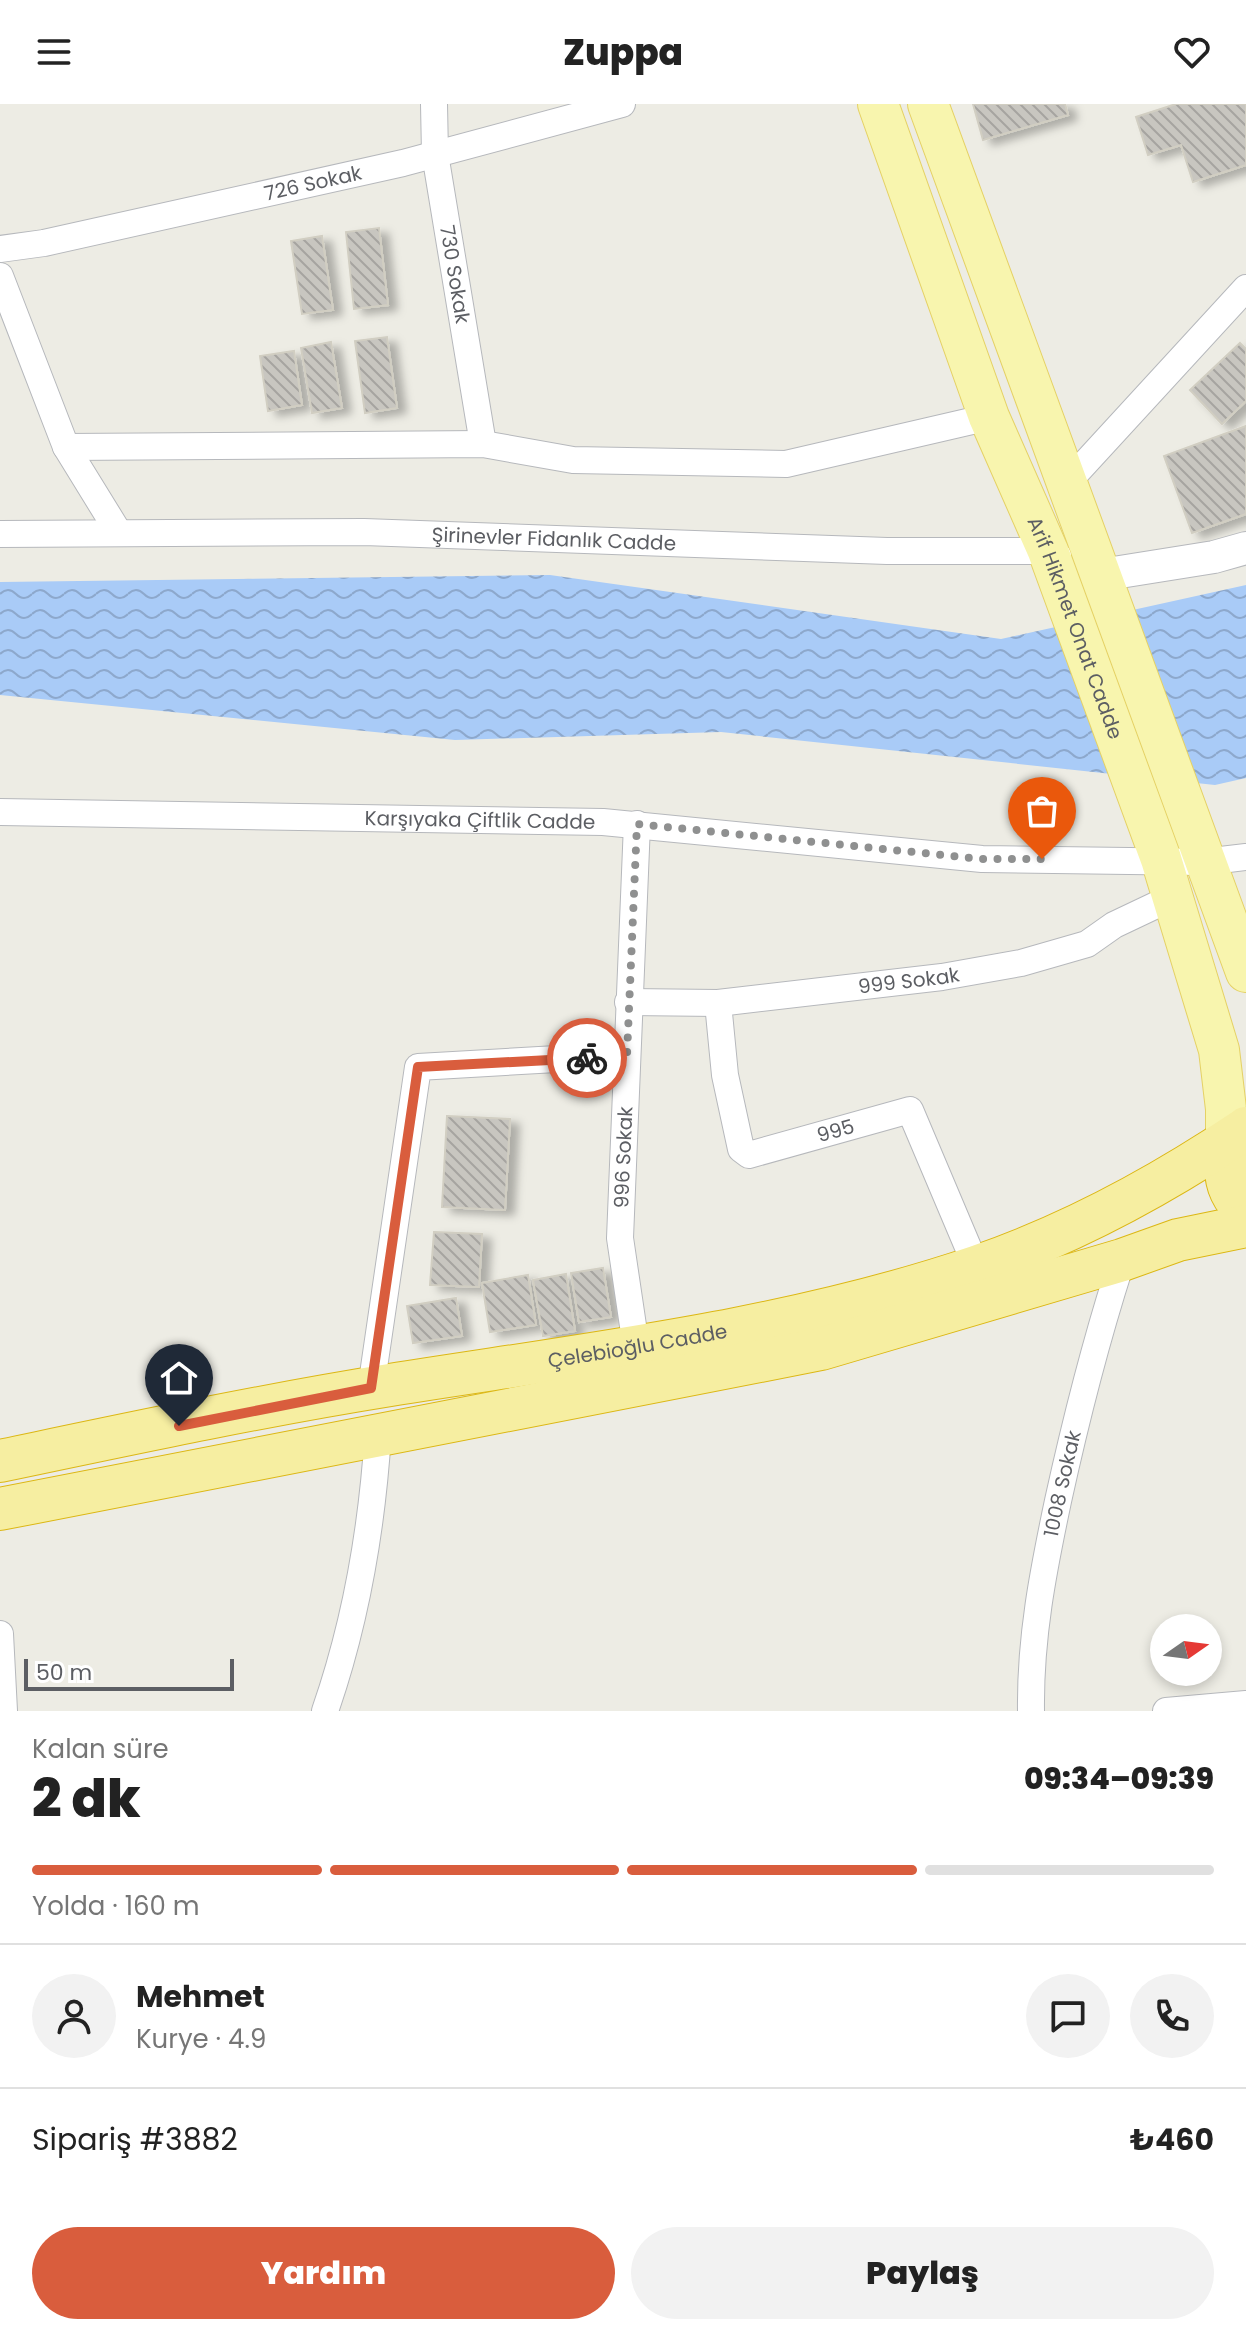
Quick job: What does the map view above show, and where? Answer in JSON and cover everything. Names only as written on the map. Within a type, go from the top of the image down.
[{"type":"highway","points":[[1234,1141],[1232,1193],[1246,1210]]},
{"type":"highway","name":"Çelebioğlu Cadde","points":[[0,1461],[371,1388],[636,1346],[808,1313],[976,1266],[1089,1219],[1234,1141]]},
{"type":"highway","name":"Çelebioğlu Cadde","points":[[0,1509],[821,1349],[1122,1260],[1178,1240],[1246,1226]]},
{"type":"main road","name":"Arif Hikmet Onat Cadde","points":[[878,104],[989,417],[1048,551],[1173,897],[1219,1050],[1226,1109],[1234,1141]]},
{"type":"main road","name":"Arif Hikmet Onat Cadde","points":[[928,104],[1246,972]]},
{"type":"street","name":"730 Sokak","points":[[434,104],[435,154],[483,444]]},
{"type":"street","name":"726 Sokak","points":[[0,249],[44,243],[435,154],[622,104]]},
{"type":"street","points":[[0,276],[66,447],[119,533]]},
{"type":"street","points":[[1066,484],[1246,288]]},
{"type":"street","points":[[66,447],[483,444],[573,460],[786,464],[989,417]]},
{"type":"street","name":"Şirinevler Fidanlık Cadde","points":[[0,534],[364,532],[871,550],[1048,551],[1106,588]]},
{"type":"street","points":[[1106,588],[1246,548]]},
{"type":"street","name":"Karşıyaka Çiftlik Cadde","points":[[0,812],[637,824],[982,859],[1154,844],[1204,862],[1246,857]]},
{"type":"street","name":"996 Sokak","points":[[636,1346],[620,1238],[637,824]]},
{"type":"street","name":"999 Sokak","points":[[628,1002],[718,1003],[942,977],[1021,963],[1087,944],[1114,925],[1173,897]]},
{"type":"street","name":"995","points":[[718,1003],[725,1075],[741,1149],[749,1155],[910,1110],[976,1266]]},
{"type":"street","points":[[371,1388],[418,1067],[627,1055]]},
{"type":"street","name":"1008 Sokak","points":[[1031,1711],[1030,1657],[1040,1588],[1080,1400],[1122,1260]]},
{"type":"street","points":[[325,1711],[368,1540],[378,1434]]},
{"type":"street","points":[[0,1634],[4,1711]]},
{"type":"street","points":[[1166,1711],[1246,1704]]},
{"type":"water","points":[[550,575],[1001,639],[1246,585],[1246,778],[1215,785],[721,732],[455,740],[0,695],[0,582]]},
{"type":"building","points":[[973,104],[1065,104],[1068,115],[983,140]]},
{"type":"building","points":[[1176,104],[1246,104],[1246,165],[1193,182],[1181,145],[1148,155],[1136,117]]},
{"type":"building","points":[[379,228],[388,305],[354,309],[346,232]]},
{"type":"building","points":[[322,236],[333,310],[302,314],[291,241]]},
{"type":"building","points":[[387,337],[397,408],[365,413],[355,341]]},
{"type":"building","points":[[331,342],[342,408],[312,413],[301,348]]},
{"type":"building","points":[[1240,343],[1246,349],[1246,401],[1222,424],[1190,390]]},
{"type":"building","points":[[294,351],[302,405],[268,411],[260,356]]},
{"type":"building","points":[[1246,426],[1246,514],[1192,533],[1164,456]]},
{"type":"building","points":[[447,1116],[510,1119],[505,1210],[442,1207]]},
{"type":"building","points":[[434,1232],[482,1234],[479,1287],[430,1285]]},
{"type":"building","points":[[603,1268],[611,1317],[579,1322],[571,1273]]},
{"type":"building","points":[[566,1274],[575,1331],[543,1336],[533,1280]]},
{"type":"building","points":[[528,1275],[536,1325],[490,1332],[482,1283]]},
{"type":"building","points":[[456,1298],[462,1336],[413,1343],[407,1306]]},
{"type":"way so far","points":[[587,1058],[627,1055],[637,824],[982,859],[1042,859]]},
{"type":"route","points":[[179,1426],[371,1388],[418,1067],[587,1058]]}]
